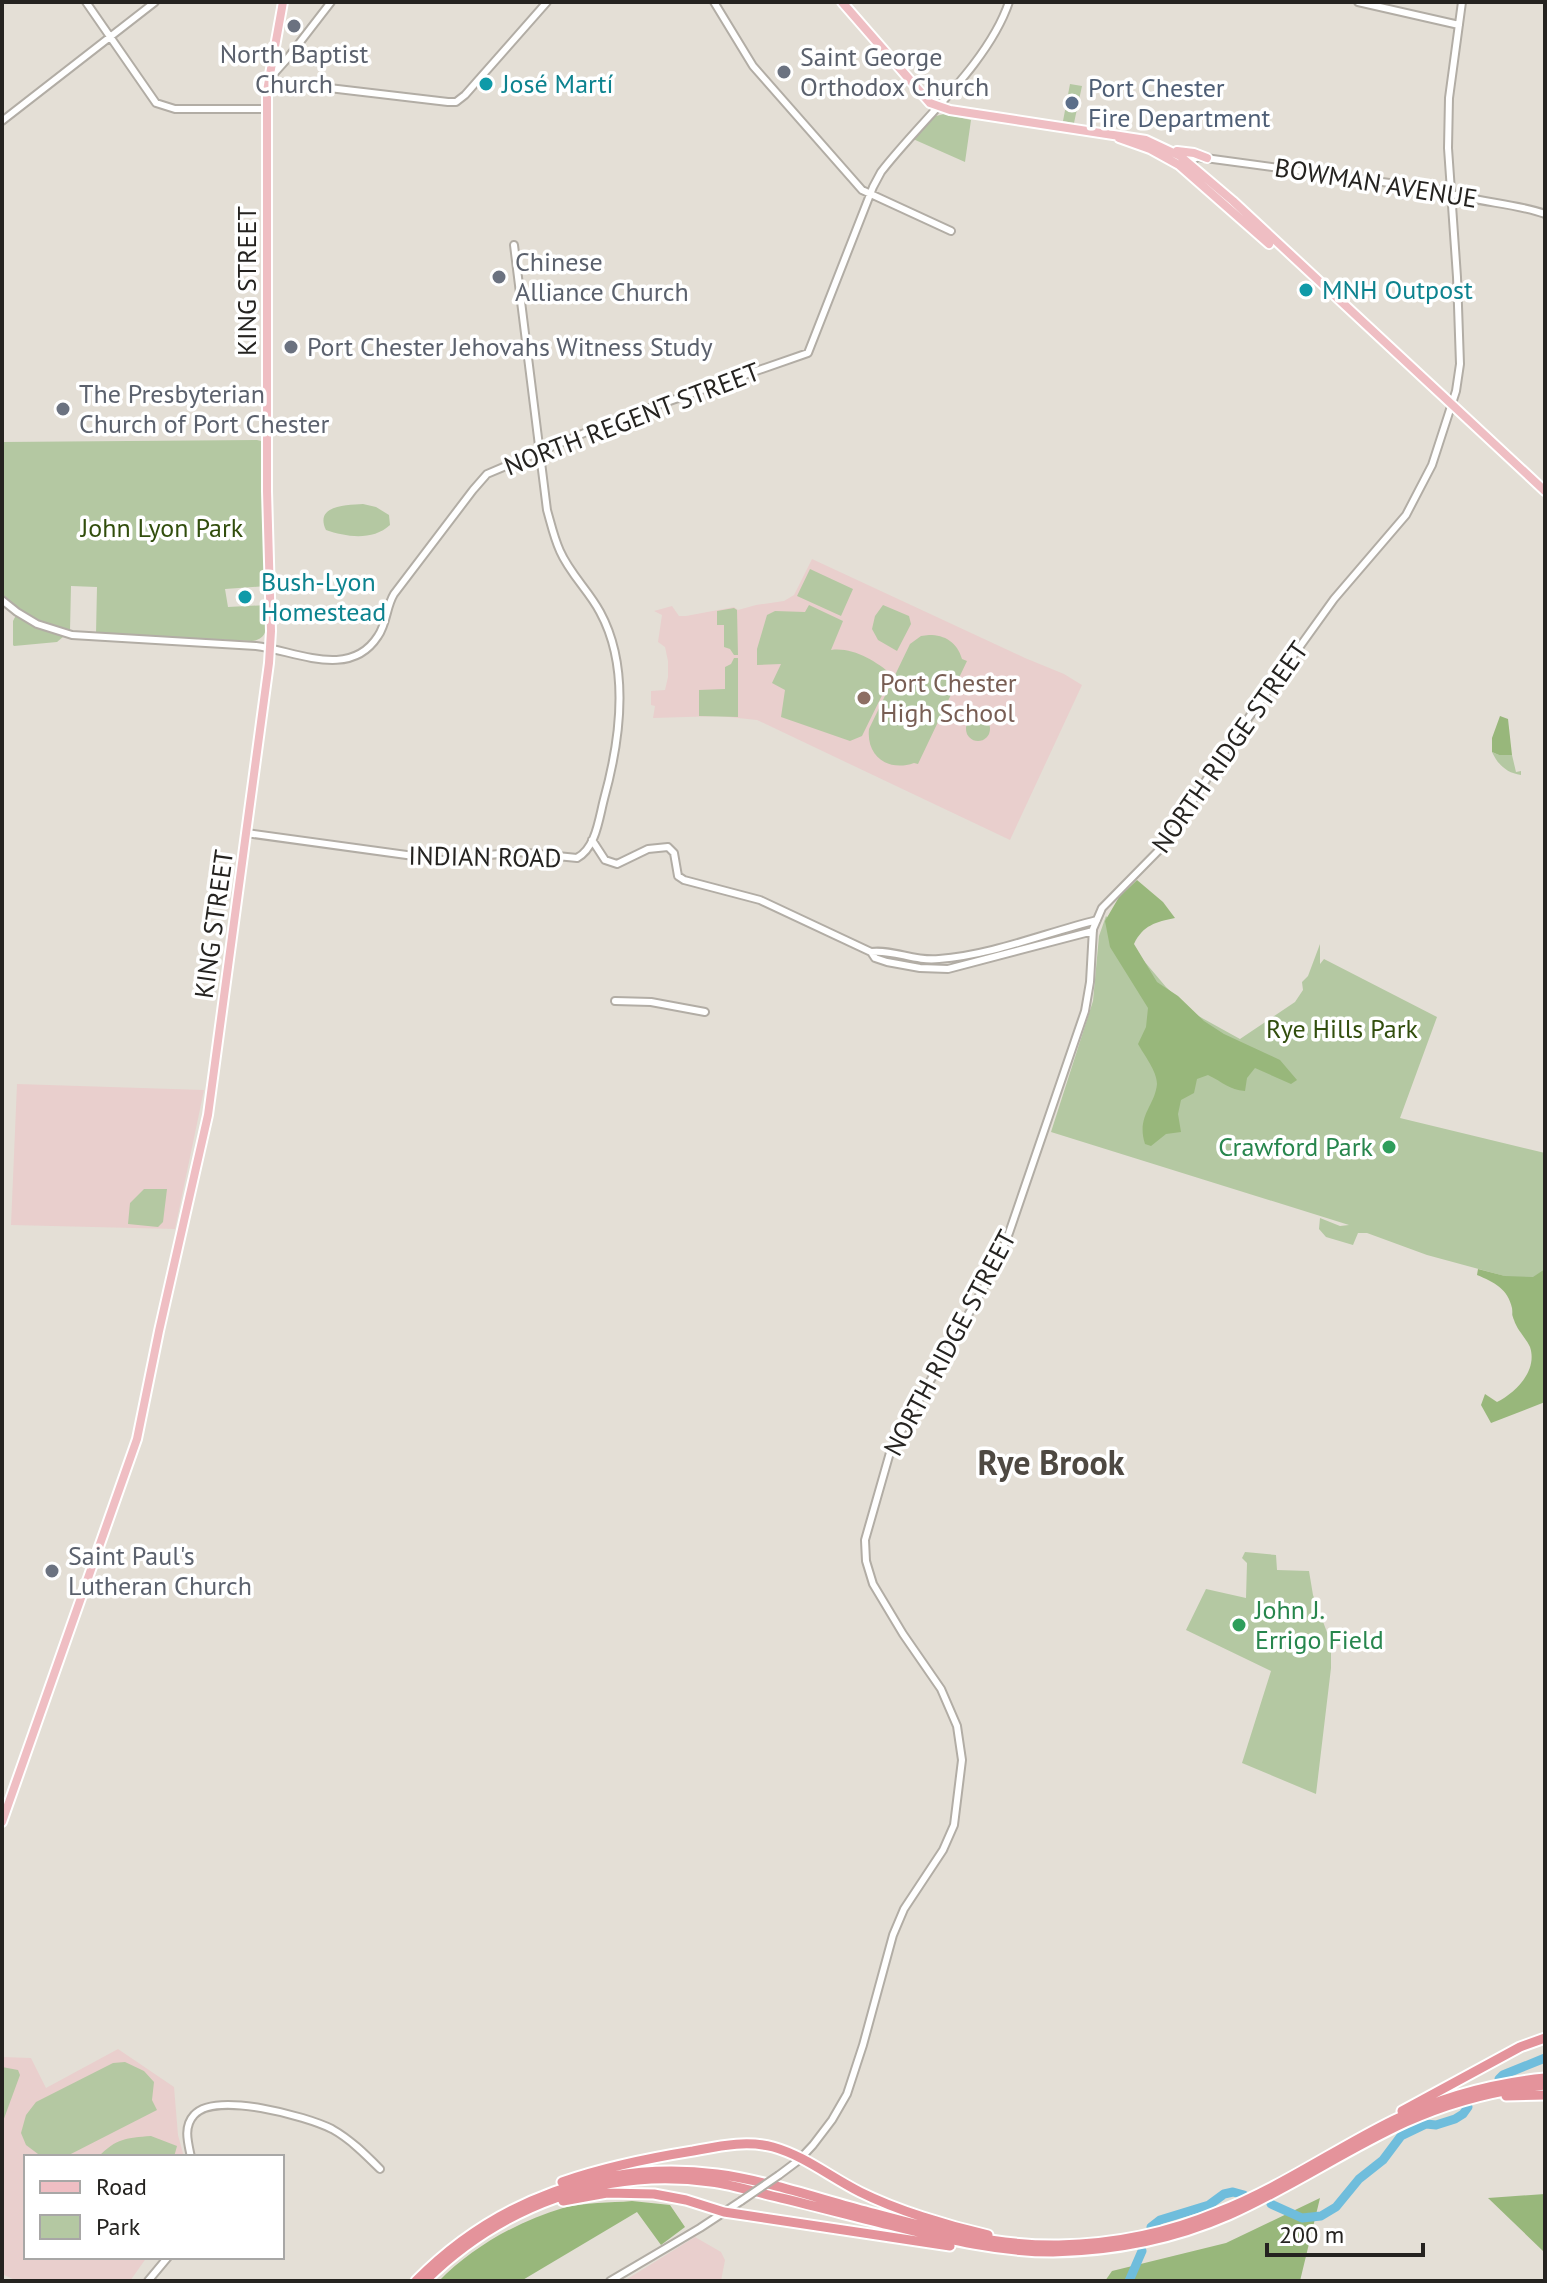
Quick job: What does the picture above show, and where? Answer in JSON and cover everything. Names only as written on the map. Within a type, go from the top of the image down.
[{"type":"highway","points":[[1333,2153],[1364,2131],[1513,2050],[1545,2038]]},
{"type":"highway","points":[[416,2281],[452,2248],[524,2203],[568,2186],[624,2174],[709,2173],[756,2182],[967,2237],[1023,2244],[1070,2244],[1136,2237],[1199,2219],[1243,2201],[1411,2112],[1465,2093],[1545,2078]]},
{"type":"highway","points":[[484,2229],[577,2197],[641,2193],[673,2197],[724,2212],[986,2251],[1111,2248],[1195,2228],[1247,2207],[1381,2134],[1433,2111],[1496,2092],[1545,2085]]},
{"type":"highway","points":[[1433,2111],[1514,2095],[1545,2095]]},
{"type":"highway","points":[[425,2281],[507,2207],[546,2188],[638,2160],[742,2144],[772,2147],[802,2157],[864,2194],[938,2220],[995,2237],[1070,2244]]},
{"type":"highway","points":[[484,2229],[580,2190],[627,2181],[674,2179],[730,2185],[969,2244],[1035,2251]]},
{"type":"main road","name":"KING STREET","points":[[2,1822],[137,1439],[208,1115],[270,648],[267,109],[283,2]]},
{"type":"main road","points":[[842,2],[930,103],[950,110],[1130,136],[1173,151],[1207,158]]},
{"type":"main road","points":[[1107,134],[1192,168]]},
{"type":"main road","points":[[1173,151],[1545,497]]},
{"type":"main road","points":[[1450,407],[1545,491]]},
{"type":"street","points":[[86,2],[149,95],[163,107],[267,109]]},
{"type":"street","points":[[2,121],[155,2]]},
{"type":"street","points":[[331,2],[270,78],[278,82],[448,102],[461,100],[547,2]]},
{"type":"street","points":[[714,2],[753,66],[862,190],[951,231]]},
{"type":"street","name":"NORTH REGENT STREET","points":[[2,600],[37,624],[72,635],[270,648],[325,661],[346,659],[362,653],[382,629],[394,594],[487,474],[615,420],[808,353],[870,194],[887,165],[993,37],[1009,2]]},
{"type":"street","points":[[1358,2],[1459,25]]},
{"type":"street","name":"NORTH RIDGE STREET","points":[[610,2281],[779,2175],[802,2157],[832,2120],[852,2084],[893,1935],[904,1909],[943,1850],[954,1825],[961,1766],[960,1737],[945,1698],[903,1634],[869,1572],[865,1553],[868,1529],[891,1449],[995,1268],[1013,1222],[1085,1011],[1093,931],[1097,920],[1109,900],[1163,846],[1229,745],[1334,599],[1406,515],[1432,465],[1460,364],[1461,336],[1450,194],[1449,98],[1462,2]]},
{"type":"street","name":"BOWMAN AVENUE","points":[[1192,168],[1196,157],[1207,158],[1441,190],[1460,197],[1545,214]]},
{"type":"street","points":[[514,245],[547,510],[564,559],[603,617],[617,662],[618,716],[613,756],[607,790],[592,840]]},
{"type":"street","name":"INDIAN ROAD","points":[[246,833],[443,860],[518,852],[577,858],[584,854],[592,840],[608,862],[617,864],[648,849],[668,847],[674,853],[680,878],[773,905],[871,952]]},
{"type":"street","points":[[1093,931],[948,969],[887,962],[875,958],[871,952],[880,950],[920,959],[953,957],[1097,920]]},
{"type":"street","points":[[615,1001],[651,1002],[705,1012]]},
{"type":"street","points":[[191,2155],[186,2133],[193,2115],[216,2105],[295,2116],[329,2128],[353,2144],[380,2169]]},
{"type":"street","points":[[148,2281],[166,2259]]},
{"type":"shaded area","name":"Port Chester High School","points":[[812,559],[1082,685],[1010,840],[757,720],[719,716],[653,718],[655,706],[651,705],[651,691],[665,690],[668,677],[665,647],[658,642],[662,615],[654,611],[672,606],[679,616],[686,616],[784,601],[794,595]]},
{"type":"shaded area","points":[[17,1084],[204,1090],[175,1229],[11,1225]]},
{"type":"shaded area","points":[[118,2049],[174,2087],[178,2135],[183,2155],[24,2155],[24,2259],[146,2259],[130,2281],[17,2281],[2,2274],[2,2057],[31,2058],[46,2088]]},
{"type":"shaded area","points":[[695,2237],[721,2252],[725,2260],[721,2281],[624,2281]]},
{"type":"green space","name":"Port Chester Fire Department","points":[[1070,84],[1082,86],[1074,123],[1063,121]]},
{"type":"green space","points":[[944,114],[971,120],[965,162],[913,139],[932,117]]},
{"type":"green space","name":"John Lyon Park","points":[[257,440],[263,444],[266,586],[225,589],[228,607],[267,605],[267,628],[262,637],[252,641],[96,634],[97,587],[71,586],[70,631],[57,642],[13,645],[13,621],[19,609],[2,594],[2,442]]},
{"type":"green space","points":[[363,504],[389,515],[390,525],[376,534],[359,536],[326,530],[323,522],[328,511]]},
{"type":"green space","points":[[810,569],[853,589],[841,616],[797,596]]},
{"type":"green space","points":[[809,605],[843,621],[831,650],[864,656],[892,675],[862,736],[850,741],[781,717],[785,690],[772,683],[781,664],[757,665],[757,649],[767,615],[775,611],[805,612]]},
{"type":"green space","points":[[883,605],[909,616],[911,624],[897,651],[878,640],[872,629],[875,616]]},
{"type":"green space","points":[[737,610],[738,655],[724,647],[724,625],[717,625],[717,611]]},
{"type":"green space","points":[[921,636],[950,641],[962,659],[967,661],[918,764],[888,764],[871,747],[869,729],[910,644]]},
{"type":"green space","points":[[738,658],[738,717],[699,716],[699,690],[725,689],[725,667]]},
{"type":"green space","points":[[1500,716],[1508,719],[1512,755],[1492,752],[1492,738]]},
{"type":"green space","points":[[973,717],[983,717],[990,724],[990,734],[983,741],[973,741],[966,734],[966,724]]},
{"type":"green space","points":[[1492,752],[1512,755],[1516,772],[1521,771],[1521,775],[1504,768]]},
{"type":"green space","points":[[1137,880],[1163,902],[1175,918],[1151,925],[1134,944],[1157,982],[1224,1034],[1280,1060],[1297,1080],[1291,1084],[1255,1068],[1247,1078],[1245,1091],[1208,1075],[1197,1079],[1194,1093],[1181,1100],[1178,1114],[1181,1132],[1166,1134],[1151,1146],[1145,1144],[1143,1126],[1157,1084],[1153,1069],[1138,1044],[1146,1027],[1148,1008],[1110,947],[1105,921],[1119,897]]},
{"type":"green space","name":"Crawford Park","points":[[1106,916],[1166,987],[1193,1013],[1240,1039],[1295,1002],[1303,990],[1302,982],[1308,976],[1320,944],[1320,964],[1324,959],[1437,1017],[1400,1118],[1545,1153],[1545,1287],[1427,1255],[1367,1233],[1358,1233],[1353,1245],[1326,1237],[1319,1229],[1320,1218],[1340,1226],[1349,1225],[1051,1132],[1093,1001],[1099,936]]},
{"type":"green space","points":[[144,1189],[167,1189],[163,1222],[158,1227],[128,1224],[130,1203]]},
{"type":"green space","points":[[1478,1269],[1505,1276],[1533,1277],[1545,1269],[1545,1402],[1491,1423],[1481,1405],[1485,1394],[1497,1402],[1511,1393],[1528,1373],[1532,1356],[1530,1347],[1515,1324],[1504,1291],[1477,1275]]},
{"type":"green space","points":[[1245,1552],[1276,1555],[1277,1570],[1309,1571],[1313,1595],[1331,1643],[1331,1668],[1316,1794],[1242,1763],[1271,1671],[1186,1630],[1206,1589],[1246,1598],[1247,1563],[1242,1558]]},
{"type":"green space","points":[[125,2062],[144,2071],[154,2082],[152,2100],[157,2110],[69,2155],[39,2155],[26,2145],[21,2133],[26,2115],[36,2102],[113,2063]]},
{"type":"green space","points":[[2,2067],[18,2070],[20,2075],[2,2124]]},
{"type":"green space","points":[[151,2136],[177,2146],[175,2155],[100,2155],[122,2140]]},
{"type":"green space","points":[[1545,2194],[1545,2255],[1488,2198]]},
{"type":"green space","points":[[1320,2198],[1300,2281],[1105,2281],[1112,2271],[1226,2243]]},
{"type":"green space","points":[[632,2201],[670,2205],[685,2227],[661,2245],[637,2212],[521,2281],[439,2281],[480,2247],[529,2220],[571,2206]]},
{"type":"waterway","points":[[1499,2079],[1545,2058]]},
{"type":"waterway","points":[[1271,2204],[1302,2218],[1321,2216],[1336,2207],[1359,2179],[1383,2160],[1401,2136],[1426,2124],[1436,2125],[1455,2119],[1468,2107]]},
{"type":"waterway","points":[[1151,2227],[1160,2220],[1209,2205],[1224,2194],[1233,2192],[1244,2195]]},
{"type":"waterway","points":[[1129,2281],[1142,2251]]},
{"type":"place","name":"North Baptist Church","points":[[294,26]]},
{"type":"place","name":"Saint George Orthodox Church","points":[[784,72]]},
{"type":"place","name":"José Martí","points":[[486,84]]},
{"type":"place","name":"Port Chester Fire Department","points":[[1072,103]]},
{"type":"place","name":"Chinese Alliance Church","points":[[499,277]]},
{"type":"place","name":"MNH Outpost","points":[[1306,290]]},
{"type":"place","name":"Port Chester Jehovahs Witness Study","points":[[291,347]]},
{"type":"place","name":"The Presbyterian Church of Port Chester","points":[[63,409]]},
{"type":"place","name":"Bush-Lyon Homestead","points":[[245,597]]},
{"type":"place","name":"Port Chester High School","points":[[864,698]]},
{"type":"place","name":"Crawford Park","points":[[1389,1147]]},
{"type":"place","name":"Saint Paul's Lutheran Church","points":[[52,1571]]},
{"type":"place","name":"John J. Errigo Field","points":[[1239,1625]]},
{"type":"district","name":"Rye Brook","points":[[1051,1463]]},
{"type":"park label","name":"Rye Hills Park","points":[[1342,1029]]}]
